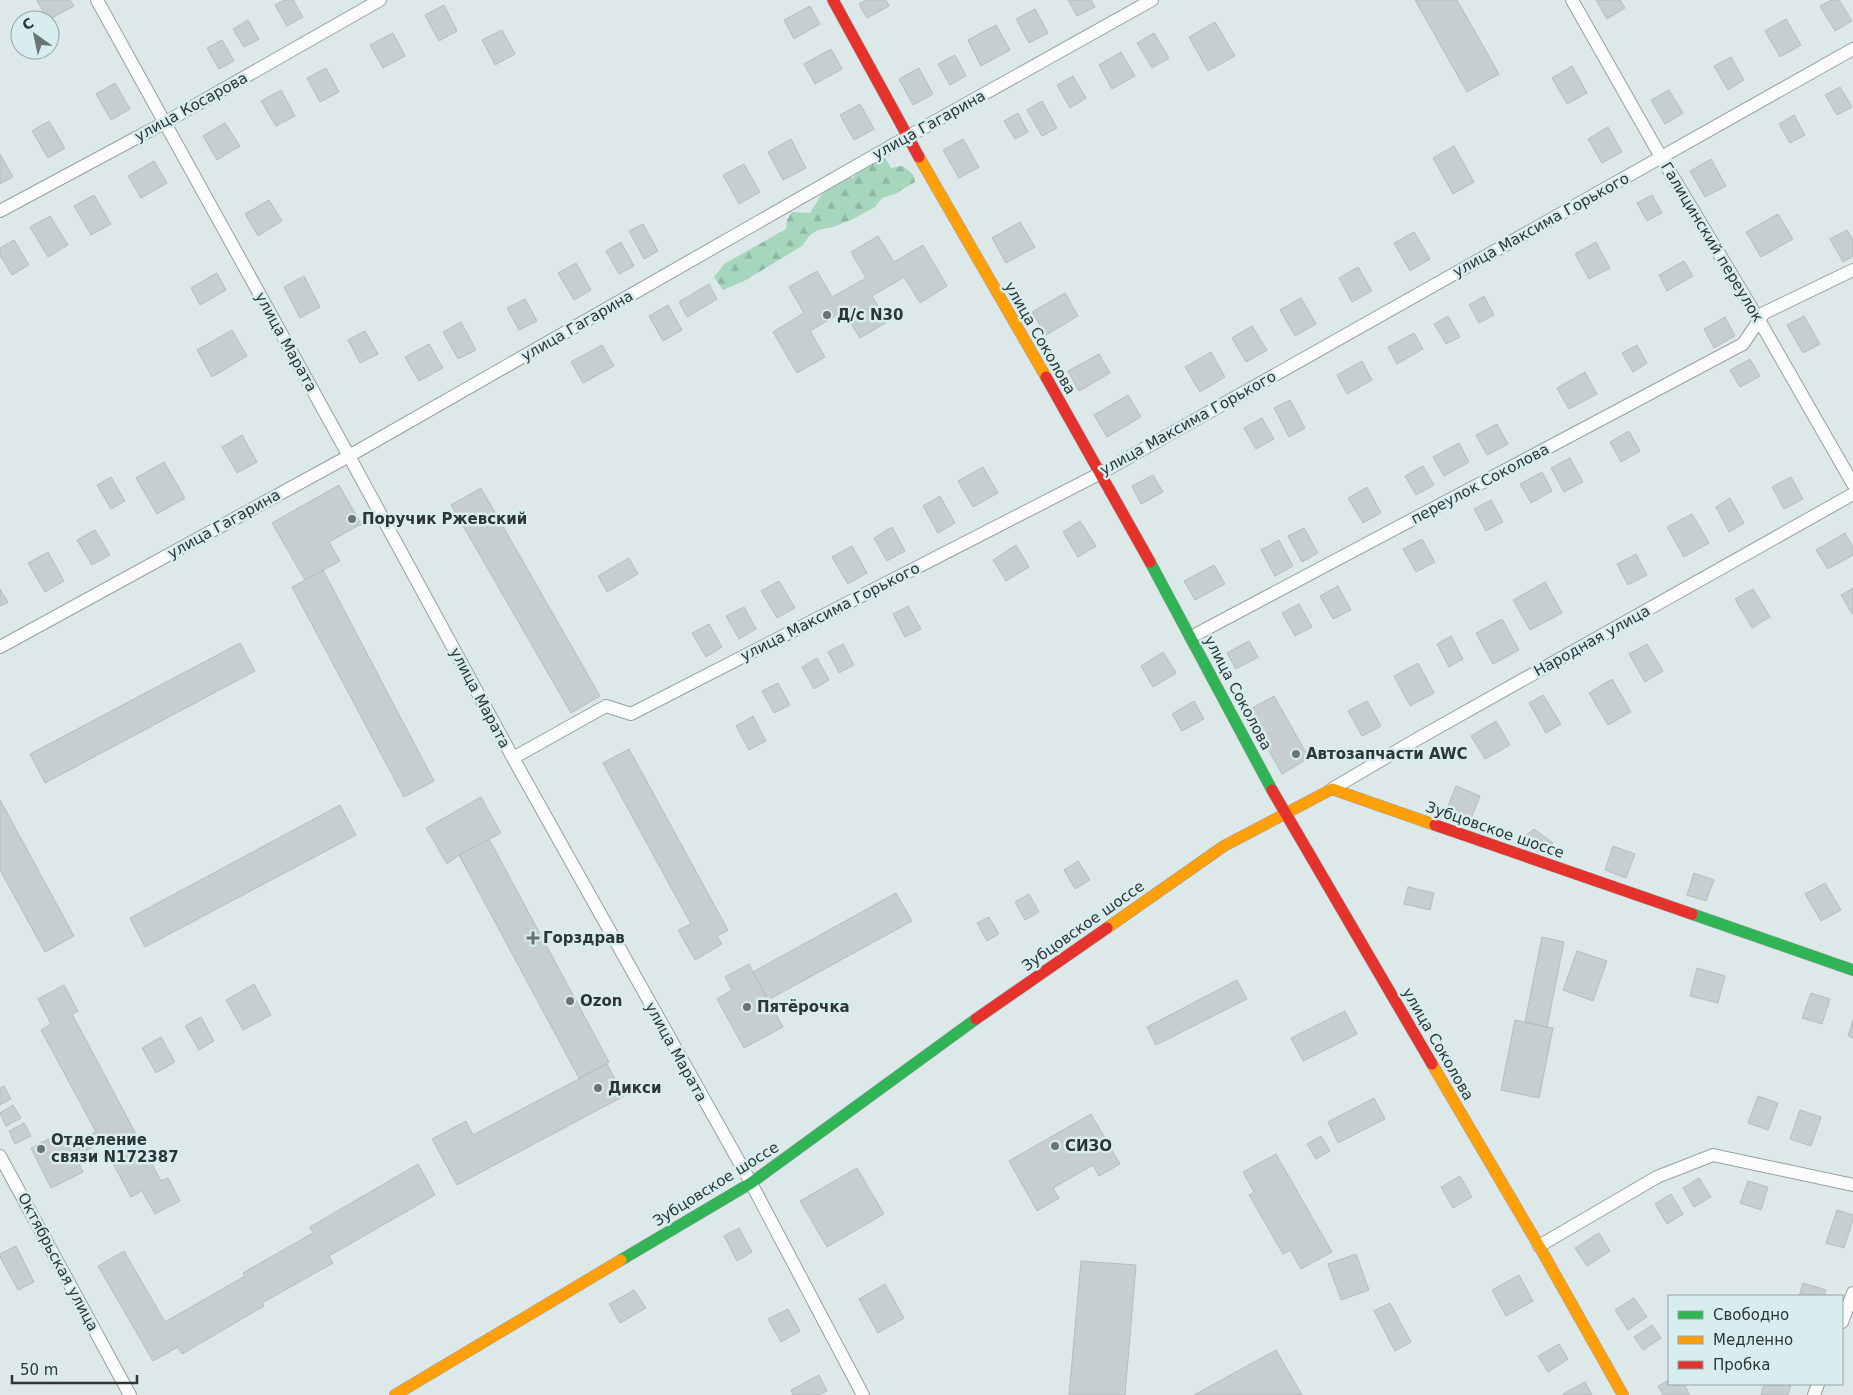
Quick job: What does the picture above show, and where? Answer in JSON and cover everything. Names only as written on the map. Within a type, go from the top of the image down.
[{"type":"main road","name":"улица Соколова","points":[[833,0],[907,137],[1100,473],[1191,637],[1285,814],[1539,1246],[1623,1395]]},
{"type":"main road","name":"Зубцовское шоссе","points":[[395,1395],[751,1183],[988,1010],[1224,846],[1332,789],[1853,970]]},
{"type":"street","name":"улица Марата","points":[[97,0],[349,456],[512,758],[751,1183],[863,1395]]},
{"type":"street","name":"улица Косарова","points":[[0,211],[164,123],[380,0]]},
{"type":"street","name":"улица Гагарина","points":[[0,647],[349,456],[907,137],[1152,0]]},
{"type":"street","name":"Галицинский переулок","points":[[1572,0],[1661,157],[1759,320],[1853,484]]},
{"type":"street","name":"улица Максима Горького","points":[[512,758],[606,706],[631,714],[1100,473],[1853,49]]},
{"type":"street","points":[[1759,320],[1764,314],[1853,270]]},
{"type":"street","name":"переулок Соколова","points":[[1191,637],[1743,344],[1759,320]]},
{"type":"street","name":"Народная улица","points":[[1332,789],[1853,494]]},
{"type":"street","points":[[1539,1246],[1656,1178],[1713,1155],[1853,1185]]},
{"type":"street","name":"Октябрьская улица","points":[[0,1156],[130,1395]]},
{"type":"street","points":[[1843,1319],[1853,1292]]},
{"type":"green space","points":[[879,156],[886,159],[891,168],[902,166],[907,169],[912,174],[915,182],[895,194],[882,198],[875,207],[853,219],[833,227],[818,230],[810,235],[802,246],[744,281],[723,290],[714,277],[724,264],[786,229],[787,220],[792,212],[810,213],[824,192],[838,185],[841,180],[848,176],[853,178],[861,167]]},
{"type":"building","points":[[70,0],[74,6],[60,14],[60,10],[42,10],[37,1]]},
{"type":"building","points":[[284,0],[293,0],[303,17],[287,26],[275,5]]},
{"type":"building","points":[[866,0],[886,0],[889,6],[867,18],[859,4]]},
{"type":"building","points":[[1068,0],[1091,0],[1095,7],[1077,16]]},
{"type":"building","points":[[1415,0],[1457,0],[1499,74],[1467,92]]},
{"type":"building","points":[[1596,0],[1620,0],[1625,8],[1607,19]]},
{"type":"building","points":[[1831,0],[1839,0],[1852,21],[1835,31],[1820,6]]},
{"type":"building","points":[[444,5],[457,31],[439,41],[425,15]]},
{"type":"building","points":[[810,6],[820,24],[794,39],[784,20]]},
{"type":"building","points":[[1035,9],[1048,33],[1029,43],[1016,19]]},
{"type":"building","points":[[1786,19],[1801,45],[1780,57],[1765,31]]},
{"type":"building","points":[[248,20],[259,39],[244,47],[233,29]]},
{"type":"building","points":[[1215,22],[1235,56],[1208,71],[1189,37]]},
{"type":"building","points":[[996,25],[1010,50],[981,66],[968,40]]},
{"type":"building","points":[[502,30],[515,54],[495,65],[482,40]]},
{"type":"building","points":[[393,33],[405,56],[383,68],[370,45]]},
{"type":"building","points":[[1154,33],[1169,58],[1152,68],[1137,43]]},
{"type":"building","points":[[222,40],[234,61],[219,69],[207,48]]},
{"type":"building","points":[[831,49],[842,69],[815,84],[804,64]]},
{"type":"building","points":[[1121,52],[1135,76],[1112,89],[1099,65]]},
{"type":"building","points":[[955,55],[966,76],[950,85],[938,64]]},
{"type":"building","points":[[1731,57],[1744,80],[1728,90],[1714,66]]},
{"type":"building","points":[[1572,66],[1587,93],[1567,104],[1552,78]]},
{"type":"building","points":[[326,68],[339,92],[320,102],[307,78]]},
{"type":"building","points":[[919,68],[933,94],[913,105],[899,79]]},
{"type":"building","points":[[1073,76],[1086,98],[1070,108],[1057,85]]},
{"type":"building","points":[[115,83],[130,109],[111,120],[96,94]]},
{"type":"building","points":[[1840,87],[1852,107],[1837,115],[1825,95]]},
{"type":"building","points":[[281,90],[295,116],[276,126],[261,101]]},
{"type":"building","points":[[1669,90],[1683,113],[1665,124],[1651,100]]},
{"type":"building","points":[[1042,101],[1057,128],[1042,136],[1027,110]]},
{"type":"building","points":[[860,104],[874,129],[854,140],[840,115]]},
{"type":"building","points":[[1018,113],[1028,132],[1015,139],[1004,121]]},
{"type":"building","points":[[1794,115],[1805,135],[1790,143],[1779,124]]},
{"type":"building","points":[[49,121],[65,148],[48,158],[32,131]]},
{"type":"building","points":[[225,123],[240,146],[217,160],[203,136]]},
{"type":"building","points":[[1608,127],[1622,152],[1602,163],[1588,139]]},
{"type":"building","points":[[791,139],[806,168],[783,180],[768,152]]},
{"type":"building","points":[[963,139],[979,167],[959,178],[943,150]]},
{"type":"building","points":[[1454,146],[1474,182],[1453,194],[1433,158]]},
{"type":"building","points":[[0,154],[13,177],[0,184]]},
{"type":"building","points":[[1711,159],[1726,186],[1705,197],[1690,171]]},
{"type":"building","points":[[154,161],[167,183],[141,198],[128,176]]},
{"type":"building","points":[[744,164],[760,192],[739,204],[723,175]]},
{"type":"building","points":[[94,195],[111,224],[91,235],[74,206]]},
{"type":"building","points":[[1652,195],[1662,213],[1647,221],[1637,203]]},
{"type":"building","points":[[269,200],[282,221],[258,236],[245,214]]},
{"type":"building","points":[[1778,214],[1793,239],[1761,257],[1746,232]]},
{"type":"building","points":[[50,216],[68,245],[48,257],[30,227]]},
{"type":"building","points":[[1020,222],[1035,247],[1006,263],[992,238]]},
{"type":"building","points":[[643,224],[658,251],[644,259],[629,231]]},
{"type":"building","points":[[1847,230],[1853,240],[1853,256],[1843,262],[1830,239]]},
{"type":"building","points":[[1414,232],[1430,259],[1410,271],[1394,243]]},
{"type":"building","points":[[878,236],[894,262],[923,245],[947,286],[920,303],[904,277],[872,296],[887,322],[860,338],[843,311],[810,331],[825,357],[797,373],[773,332],[804,313],[789,287],[817,271],[832,297],[866,278],[851,252]]},
{"type":"building","points":[[14,240],[29,265],[12,275],[0,255],[0,248]]},
{"type":"building","points":[[621,242],[634,266],[619,274],[606,251]]},
{"type":"building","points":[[1596,242],[1610,268],[1589,279],[1575,254]]},
{"type":"building","points":[[1684,261],[1693,276],[1667,291],[1659,275]]},
{"type":"building","points":[[576,263],[591,290],[574,300],[558,273]]},
{"type":"building","points":[[1358,267],[1372,291],[1352,302],[1339,278]]},
{"type":"building","points":[[217,273],[226,290],[200,305],[191,288]]},
{"type":"building","points":[[304,276],[320,307],[300,318],[284,287]]},
{"type":"building","points":[[709,284],[717,299],[687,317],[679,302]]},
{"type":"building","points":[[1065,293],[1078,316],[1046,335],[1032,312]]},
{"type":"building","points":[[1484,296],[1494,315],[1479,323],[1469,305]]},
{"type":"building","points":[[1301,298],[1316,324],[1295,336],[1280,310]]},
{"type":"building","points":[[525,299],[537,321],[519,330],[507,308]]},
{"type":"building","points":[[668,305],[682,330],[663,341],[649,316]]},
{"type":"building","points":[[1448,316],[1460,337],[1446,344],[1434,324]]},
{"type":"building","points":[[1804,316],[1820,344],[1803,353],[1787,325]]},
{"type":"building","points":[[1725,317],[1735,336],[1714,348],[1704,329]]},
{"type":"building","points":[[461,322],[476,350],[458,359],[443,332]]},
{"type":"building","points":[[1252,326],[1267,350],[1246,362],[1232,338]]},
{"type":"building","points":[[232,330],[247,356],[212,377],[197,350]]},
{"type":"building","points":[[365,331],[378,354],[360,363],[348,340]]},
{"type":"building","points":[[1414,333],[1423,349],[1397,364],[1388,347]]},
{"type":"building","points":[[429,344],[443,368],[419,381],[405,357]]},
{"type":"building","points":[[602,345],[614,366],[583,383],[571,362]]},
{"type":"building","points":[[1637,345],[1647,363],[1633,372],[1622,353]]},
{"type":"building","points":[[1211,352],[1225,377],[1200,392],[1185,367]]},
{"type":"building","points":[[1099,354],[1110,373],[1079,391],[1068,371]]},
{"type":"building","points":[[1750,359],[1760,376],[1740,387],[1730,370]]},
{"type":"building","points":[[1362,361],[1372,380],[1347,394],[1337,375]]},
{"type":"building","points":[[1585,372],[1597,394],[1569,409],[1557,388]]},
{"type":"building","points":[[1128,395],[1141,417],[1107,437],[1094,415]]},
{"type":"building","points":[[1290,400],[1305,428],[1289,437],[1274,408]]},
{"type":"building","points":[[1262,418],[1274,439],[1256,449],[1244,428]]},
{"type":"building","points":[[1497,424],[1508,444],[1487,455],[1476,435]]},
{"type":"building","points":[[1629,431],[1640,451],[1621,462],[1610,442]]},
{"type":"building","points":[[242,435],[257,462],[237,473],[222,447]]},
{"type":"building","points":[[1459,443],[1469,462],[1444,476],[1433,457]]},
{"type":"building","points":[[1570,458],[1583,482],[1564,492],[1551,468]]},
{"type":"building","points":[[164,462],[185,498],[157,514],[136,478]]},
{"type":"building","points":[[1423,466],[1434,485],[1416,495],[1405,476]]},
{"type":"building","points":[[983,467],[998,493],[973,507],[958,481]]},
{"type":"building","points":[[1542,472],[1552,491],[1531,503],[1520,484]]},
{"type":"building","points":[[1153,475],[1163,492],[1141,504],[1132,486]]},
{"type":"building","points":[[111,477],[125,501],[111,509],[97,485]]},
{"type":"building","points":[[1791,477],[1803,499],[1784,509],[1772,487]]},
{"type":"building","points":[[339,485],[361,524],[329,542],[340,561],[305,580],[272,523]]},
{"type":"building","points":[[1367,487],[1381,513],[1363,523],[1348,498]]},
{"type":"building","points":[[481,488],[600,696],[571,713],[451,505]]},
{"type":"building","points":[[940,496],[955,523],[938,533],[923,506]]},
{"type":"building","points":[[1730,498],[1744,523],[1729,532],[1716,507]]},
{"type":"building","points":[[1491,500],[1503,522],[1486,531],[1474,509]]},
{"type":"building","points":[[1692,514],[1709,543],[1684,557],[1667,527]]},
{"type":"building","points":[[1080,521],[1096,546],[1078,557],[1063,532]]},
{"type":"building","points":[[892,527],[905,551],[887,561],[874,538]]},
{"type":"building","points":[[1304,528],[1318,553],[1302,562],[1288,536]]},
{"type":"building","points":[[95,530],[110,555],[92,565],[77,540]]},
{"type":"building","points":[[1845,533],[1853,547],[1853,555],[1828,569],[1816,550]]},
{"type":"building","points":[[1422,539],[1435,562],[1416,572],[1403,549]]},
{"type":"building","points":[[1279,540],[1293,566],[1275,576],[1261,550]]},
{"type":"building","points":[[1016,545],[1029,567],[1006,581],[993,560]]},
{"type":"building","points":[[852,546],[867,573],[848,584],[832,557]]},
{"type":"building","points":[[48,552],[64,581],[45,592],[28,563]]},
{"type":"building","points":[[1636,554],[1647,575],[1628,585],[1617,564]]},
{"type":"building","points":[[629,558],[638,574],[607,592],[598,576]]},
{"type":"building","points":[[1214,565],[1225,584],[1195,600],[1184,581]]},
{"type":"building","points":[[323,570],[434,781],[404,797],[292,587]]},
{"type":"building","points":[[779,581],[795,608],[777,618],[761,591]]},
{"type":"building","points":[[1545,582],[1562,613],[1530,630],[1513,600]]},
{"type":"building","points":[[1338,586],[1351,610],[1333,619],[1320,596]]},
{"type":"building","points":[[1853,588],[1853,613],[1852,614],[1841,595]]},
{"type":"building","points":[[0,589],[8,602],[0,606]]},
{"type":"building","points":[[1753,589],[1770,617],[1752,628],[1735,599]]},
{"type":"building","points":[[1299,604],[1312,627],[1295,636],[1282,613]]},
{"type":"building","points":[[908,606],[921,629],[905,637],[893,614]]},
{"type":"building","points":[[744,607],[756,629],[739,639],[726,616]]},
{"type":"building","points":[[1502,619],[1519,650],[1493,664],[1476,633]]},
{"type":"building","points":[[709,624],[722,647],[706,657],[692,633]]},
{"type":"building","points":[[1451,636],[1463,659],[1449,667],[1437,644]]},
{"type":"building","points":[[1249,641],[1258,657],[1236,669],[1227,653]]},
{"type":"building","points":[[240,643],[255,671],[45,783],[30,754]]},
{"type":"building","points":[[843,644],[854,665],[839,673],[828,652]]},
{"type":"building","points":[[1647,644],[1663,671],[1645,682],[1629,654]]},
{"type":"building","points":[[1163,652],[1176,673],[1153,687],[1141,666]]},
{"type":"building","points":[[817,658],[829,680],[814,689],[802,667]]},
{"type":"building","points":[[1418,663],[1434,693],[1410,706],[1394,676]]},
{"type":"building","points":[[1612,679],[1631,712],[1608,725],[1589,693]]},
{"type":"building","points":[[778,683],[790,705],[774,713],[762,691]]},
{"type":"building","points":[[1543,695],[1561,724],[1546,733],[1529,703]]},
{"type":"building","points":[[1274,696],[1309,758],[1282,774],[1247,711]]},
{"type":"building","points":[[1194,701],[1204,719],[1182,731],[1172,714]]},
{"type":"building","points":[[1367,701],[1381,726],[1362,736],[1348,711]]},
{"type":"building","points":[[753,716],[766,741],[749,750],[736,726]]},
{"type":"building","points":[[1496,721],[1510,745],[1485,759],[1471,736]]},
{"type":"building","points":[[629,749],[728,930],[717,936],[722,944],[695,960],[678,930],[691,924],[603,763]]},
{"type":"building","points":[[1456,786],[1480,796],[1468,826],[1444,816]]},
{"type":"building","points":[[481,797],[501,833],[459,855],[447,864],[426,828]]},
{"type":"building","points":[[0,800],[74,936],[45,952],[0,870]]},
{"type":"building","points":[[340,805],[356,835],[145,947],[130,918]]},
{"type":"building","points":[[1534,829],[1553,843],[1541,853],[1518,842]]},
{"type":"building","points":[[489,839],[609,1062],[579,1078],[459,855]]},
{"type":"building","points":[[1613,846],[1635,854],[1626,878],[1605,870]]},
{"type":"building","points":[[1078,861],[1090,880],[1075,889],[1064,870]]},
{"type":"building","points":[[1694,873],[1714,880],[1706,901],[1687,895]]},
{"type":"building","points":[[1825,883],[1841,910],[1821,921],[1805,894]]},
{"type":"building","points":[[1408,887],[1434,893],[1430,910],[1404,904]]},
{"type":"building","points":[[896,893],[912,921],[768,1000],[753,972]]},
{"type":"building","points":[[1029,894],[1039,912],[1025,920],[1015,902]]},
{"type":"building","points":[[989,917],[999,934],[987,941],[977,923]]},
{"type":"building","points":[[1542,937],[1564,942],[1547,1027],[1525,1022]]},
{"type":"building","points":[[1577,951],[1607,961],[1593,1001],[1563,990]]},
{"type":"building","points":[[749,964],[783,1027],[744,1048],[717,999],[732,990],[725,977]]},
{"type":"building","points":[[1697,968],[1725,976],[1718,1003],[1690,996]]},
{"type":"building","points":[[1237,980],[1247,999],[1156,1045],[1147,1027]]},
{"type":"building","points":[[254,984],[271,1015],[243,1030],[226,1000]]},
{"type":"building","points":[[64,985],[78,1011],[72,1014],[161,1181],[168,1178],[180,1201],[155,1214],[142,1191],[131,1197],[41,1030],[51,1024],[38,999]]},
{"type":"building","points":[[1811,993],[1830,999],[1822,1024],[1802,1018]]},
{"type":"building","points":[[1345,1011],[1357,1034],[1303,1061],[1291,1038]]},
{"type":"building","points":[[201,1017],[214,1041],[199,1050],[185,1026]]},
{"type":"building","points":[[1515,1020],[1553,1028],[1539,1098],[1501,1090]]},
{"type":"building","points":[[1853,1020],[1853,1038],[1848,1036]]},
{"type":"building","points":[[161,1037],[175,1062],[156,1073],[142,1048]]},
{"type":"building","points":[[607,1064],[624,1096],[457,1185],[432,1139],[466,1121],[473,1135]]},
{"type":"building","points":[[4,1086],[11,1099],[0,1105],[0,1088]]},
{"type":"building","points":[[1758,1096],[1778,1103],[1768,1130],[1748,1123]]},
{"type":"building","points":[[1374,1098],[1385,1119],[1338,1143],[1328,1122]]},
{"type":"building","points":[[13,1105],[21,1118],[6,1126],[0,1113]]},
{"type":"building","points":[[1800,1110],[1821,1117],[1811,1146],[1790,1139]]},
{"type":"building","points":[[1091,1114],[1120,1164],[1099,1176],[1093,1165],[1053,1188],[1059,1198],[1037,1211],[1009,1161]]},
{"type":"building","points":[[24,1123],[31,1136],[15,1144],[9,1131]]},
{"type":"building","points":[[62,1132],[69,1145],[96,1132],[101,1143],[75,1156],[83,1172],[51,1188],[31,1148]]},
{"type":"building","points":[[1321,1136],[1330,1151],[1316,1159],[1307,1144]]},
{"type":"building","points":[[1276,1154],[1332,1252],[1301,1269],[1290,1250],[1283,1254],[1249,1195],[1254,1192],[1243,1172]]},
{"type":"building","points":[[418,1164],[435,1195],[329,1256],[333,1263],[262,1303],[264,1306],[182,1354],[178,1347],[153,1361],[98,1266],[124,1251],[165,1322],[245,1276],[243,1273],[313,1233],[310,1227]]},
{"type":"building","points":[[857,1168],[884,1214],[827,1247],[800,1201]]},
{"type":"building","points":[[1460,1176],[1472,1197],[1453,1208],[1441,1187]]},
{"type":"building","points":[[1699,1178],[1711,1197],[1694,1207],[1683,1188]]},
{"type":"building","points":[[1748,1181],[1768,1187],[1761,1210],[1740,1203]]},
{"type":"building","points":[[1671,1194],[1683,1214],[1667,1224],[1655,1204]]},
{"type":"building","points":[[1837,1210],[1853,1215],[1844,1248],[1826,1243]]},
{"type":"building","points":[[739,1228],[752,1252],[737,1261],[724,1236]]},
{"type":"building","points":[[1599,1233],[1610,1251],[1587,1266],[1575,1248]]},
{"type":"building","points":[[16,1246],[34,1282],[18,1290],[0,1257],[0,1254]]},
{"type":"building","points":[[1356,1254],[1369,1290],[1341,1300],[1328,1264]]},
{"type":"building","points":[[1081,1261],[1136,1265],[1125,1395],[1069,1395]]},
{"type":"building","points":[[1519,1275],[1533,1301],[1506,1316],[1492,1290]]},
{"type":"building","points":[[1803,1283],[1826,1290],[1824,1295],[1799,1295]]},
{"type":"building","points":[[885,1284],[904,1318],[878,1333],[859,1299]]},
{"type":"building","points":[[634,1290],[646,1308],[620,1323],[609,1304]]},
{"type":"building","points":[[1634,1298],[1647,1317],[1628,1330],[1615,1310]]},
{"type":"building","points":[[1390,1303],[1411,1342],[1395,1351],[1374,1311]]},
{"type":"building","points":[[788,1309],[800,1331],[781,1342],[768,1319]]},
{"type":"building","points":[[1652,1325],[1661,1338],[1643,1350],[1634,1337]]},
{"type":"building","points":[[1559,1344],[1568,1359],[1548,1372],[1538,1356]]},
{"type":"building","points":[[1276,1350],[1302,1395],[1194,1395]]},
{"type":"building","points":[[819,1375],[827,1391],[819,1395],[793,1395],[791,1390]]},
{"type":"building","points":[[1668,1381],[1668,1385],[1685,1385],[1690,1395],[1663,1395],[1658,1386]]},
{"type":"building","points":[[1585,1382],[1592,1395],[1563,1394]]},
{"type":"building","points":[[1764,1385],[1791,1385],[1788,1395],[1761,1395]]},
{"type":"traffic: fast","points":[[1150,562],[1272,790]]},
{"type":"traffic: fast","points":[[1692,914],[1853,970]]},
{"type":"traffic: fast","points":[[621,1260],[751,1183],[976,1019]]},
{"type":"traffic: slow","points":[[919,157],[1046,377]]},
{"type":"traffic: slow","points":[[1107,928],[1224,846],[1332,789],[1435,825]]},
{"type":"traffic: slow","points":[[1432,1064],[1539,1246],[1623,1395]]},
{"type":"traffic: slow","points":[[395,1395],[621,1260]]},
{"type":"traffic: jam","points":[[833,0],[919,157]]},
{"type":"traffic: jam","points":[[1046,377],[1150,562]]},
{"type":"traffic: jam","points":[[1272,790],[1432,1064]]},
{"type":"traffic: jam","points":[[1435,825],[1692,914]]},
{"type":"traffic: jam","points":[[976,1019],[1107,928]]},
{"type":"place","name":"Д/с N30","points":[[827,315]]},
{"type":"place","name":"Поручик Ржевский","points":[[352,519]]},
{"type":"place","name":"Автозапчасти AWC","points":[[1296,754]]},
{"type":"place","name":"Горздрав","points":[[533,938]]},
{"type":"place","name":"Ozon","points":[[570,1001]]},
{"type":"place","name":"Пятёрочка","points":[[747,1007]]},
{"type":"place","name":"Дикси","points":[[598,1088]]},
{"type":"place","name":"СИЗО","points":[[1055,1146]]},
{"type":"place","name":"Отделение связи N172387","points":[[41,1149]]}]
